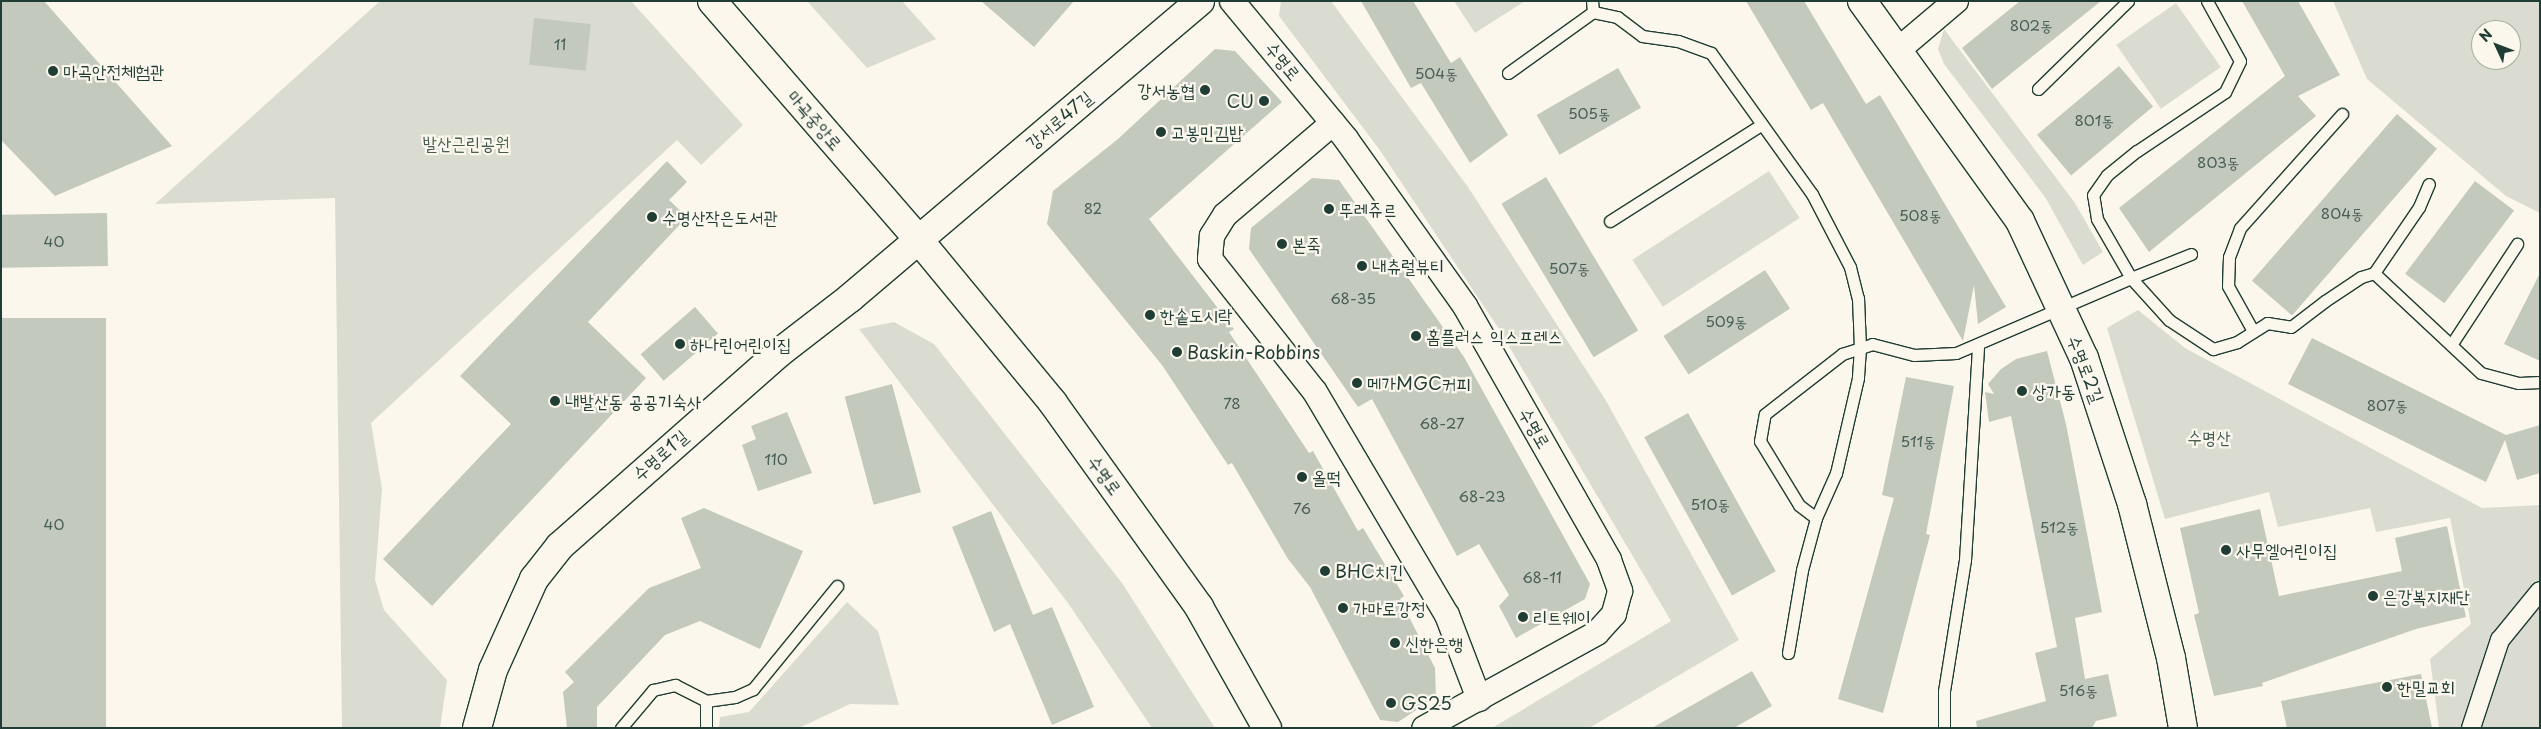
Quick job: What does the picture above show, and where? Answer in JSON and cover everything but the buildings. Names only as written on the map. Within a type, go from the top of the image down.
[{"type":"street","name":"마곡중앙로","points":[[712,1],[918,239]]},
{"type":"street","name":"강서로47길","points":[[918,239],[1200,1]]},
{"type":"street","name":"수명로","points":[[1232,1],[1333,123],[1465,306],[1609,560],[1620,591],[1614,614],[1597,633],[1424,728]]},
{"type":"street","name":"수명로2길","points":[[1862,1],[2020,221],[2084,358],[2132,504],[2170,658],[2183,728]]},
{"type":"street","points":[[1898,50],[1956,1]]},
{"type":"street","points":[[1333,123],[1225,215],[1212,236],[1210,259],[1315,392],[1447,615],[1479,698]]},
{"type":"street","name":"수명로1길","points":[[477,728],[493,670],[534,579],[560,546],[765,364],[850,298],[918,239]]},
{"type":"street","name":"수명로","points":[[918,239],[1053,403],[1199,607],[1267,728]]},
{"type":"street","points":[[2472,728],[2500,640],[2540,591]]},
{"type":"lane","points":[[2038,89],[2128,1]]},
{"type":"lane","points":[[2207,1],[2240,61],[2225,92],[2137,151],[2107,174],[2093,195],[2097,219],[2131,278],[2170,320],[2213,348],[2236,342],[2267,323],[2291,327],[2347,286],[2374,273],[2419,207],[2429,184]]},
{"type":"lane","points":[[1508,73],[1593,7],[1616,17],[1642,36],[1678,41],[1711,53],[1812,194],[1850,267],[1858,298],[1860,348],[1858,378],[1836,473],[1816,518],[1802,570],[1788,653]]},
{"type":"lane","points":[[2253,331],[2228,286],[2229,257],[2240,228],[2342,114]]},
{"type":"lane","points":[[1610,221],[1762,124]]},
{"type":"lane","points":[[2451,345],[2517,244]]},
{"type":"lane","points":[[1816,518],[1799,505],[1760,441],[1765,414],[1842,354],[1872,344],[1914,355],[1956,353],[1978,346],[2061,308],[2191,254]]},
{"type":"lane","points":[[2374,273],[2481,373],[2519,383],[2540,382]]},
{"type":"lane","points":[[1944,728],[1944,690],[1965,560],[1978,346]]},
{"type":"lane","points":[[620,728],[653,690],[675,685],[706,701],[735,697],[753,689],[837,586]]},
{"type":"lane","points":[[706,701],[706,728]]},
{"type":"green space","name":"발산근린공원","points":[[380,1],[631,1],[743,125],[701,165],[677,140],[371,423],[382,489],[375,580],[384,610],[447,680],[440,728],[342,728],[335,198],[155,204]]},
{"type":"green space","points":[[807,1],[902,1],[936,39],[867,68]]},
{"type":"green space","points":[[1281,1],[1331,1],[1468,187],[1605,399],[1739,640],[1589,728],[1492,728],[1671,621],[1497,326],[1379,149],[1279,16]]},
{"type":"green space","points":[[1454,1],[1525,1],[1475,33]]},
{"type":"green space","points":[[2333,1],[2540,1],[2540,213],[2506,196],[2367,79]]},
{"type":"green space","points":[[2176,3],[2221,67],[2161,109],[2116,45]]},
{"type":"green space","points":[[1944,29],[2075,203],[2103,252],[2083,265],[2045,197],[1944,64],[1938,49]]},
{"type":"green space","points":[[1769,171],[1799,218],[1663,307],[1632,260]]},
{"type":"green space","name":"수명산","points":[[2138,310],[2185,348],[2482,508],[2540,505],[2540,728],[2439,728],[2430,659],[2471,624],[2450,518],[2376,532],[2370,508],[2278,527],[2269,492],[2165,519],[2107,328]]},
{"type":"green space","points":[[894,322],[934,344],[1122,583],[1215,728],[1152,728],[1068,603],[859,329]]},
{"type":"green space","points":[[847,602],[878,631],[899,705],[850,704],[799,728],[719,728],[720,717],[749,712]]},
{"type":"place","name":"마곡안전체험관","points":[[53,71]]},
{"type":"place","name":"강서농협","points":[[1205,90]]},
{"type":"place","name":"CU","points":[[1264,101]]},
{"type":"place","name":"고봉민김밥","points":[[1161,132]]},
{"type":"place","name":"뚜레쥬르","points":[[1329,209]]},
{"type":"place","name":"수명산작은도서관","points":[[652,217]]},
{"type":"place","name":"본죽","points":[[1282,244]]},
{"type":"place","name":"내츄럴뷰티","points":[[1362,266]]},
{"type":"place","name":"한솥도시락","points":[[1150,315]]},
{"type":"place","name":"홈플러스 익스프레스","points":[[1416,336]]},
{"type":"place","name":"하나린어린이집","points":[[680,344]]},
{"type":"place","name":"Baskin-Robbins","points":[[1177,352]]},
{"type":"place","name":"메가MGC커피","points":[[1357,383]]},
{"type":"place","name":"상가동","points":[[2022,391]]},
{"type":"place","name":"내발산동 공공기숙사","points":[[555,401]]},
{"type":"place","name":"올떡","points":[[1302,477]]},
{"type":"place","name":"사무엘어린이집","points":[[2226,550]]},
{"type":"place","name":"BHC치킨","points":[[1325,571]]},
{"type":"place","name":"은강복지재단","points":[[2373,596]]},
{"type":"place","name":"가마로강정","points":[[1343,608]]},
{"type":"place","name":"리트웨이","points":[[1523,617]]},
{"type":"place","name":"신한은행","points":[[1395,643]]},
{"type":"place","name":"한밀교회","points":[[2387,687]]},
{"type":"place","name":"GS25","points":[[1391,703]]}]
